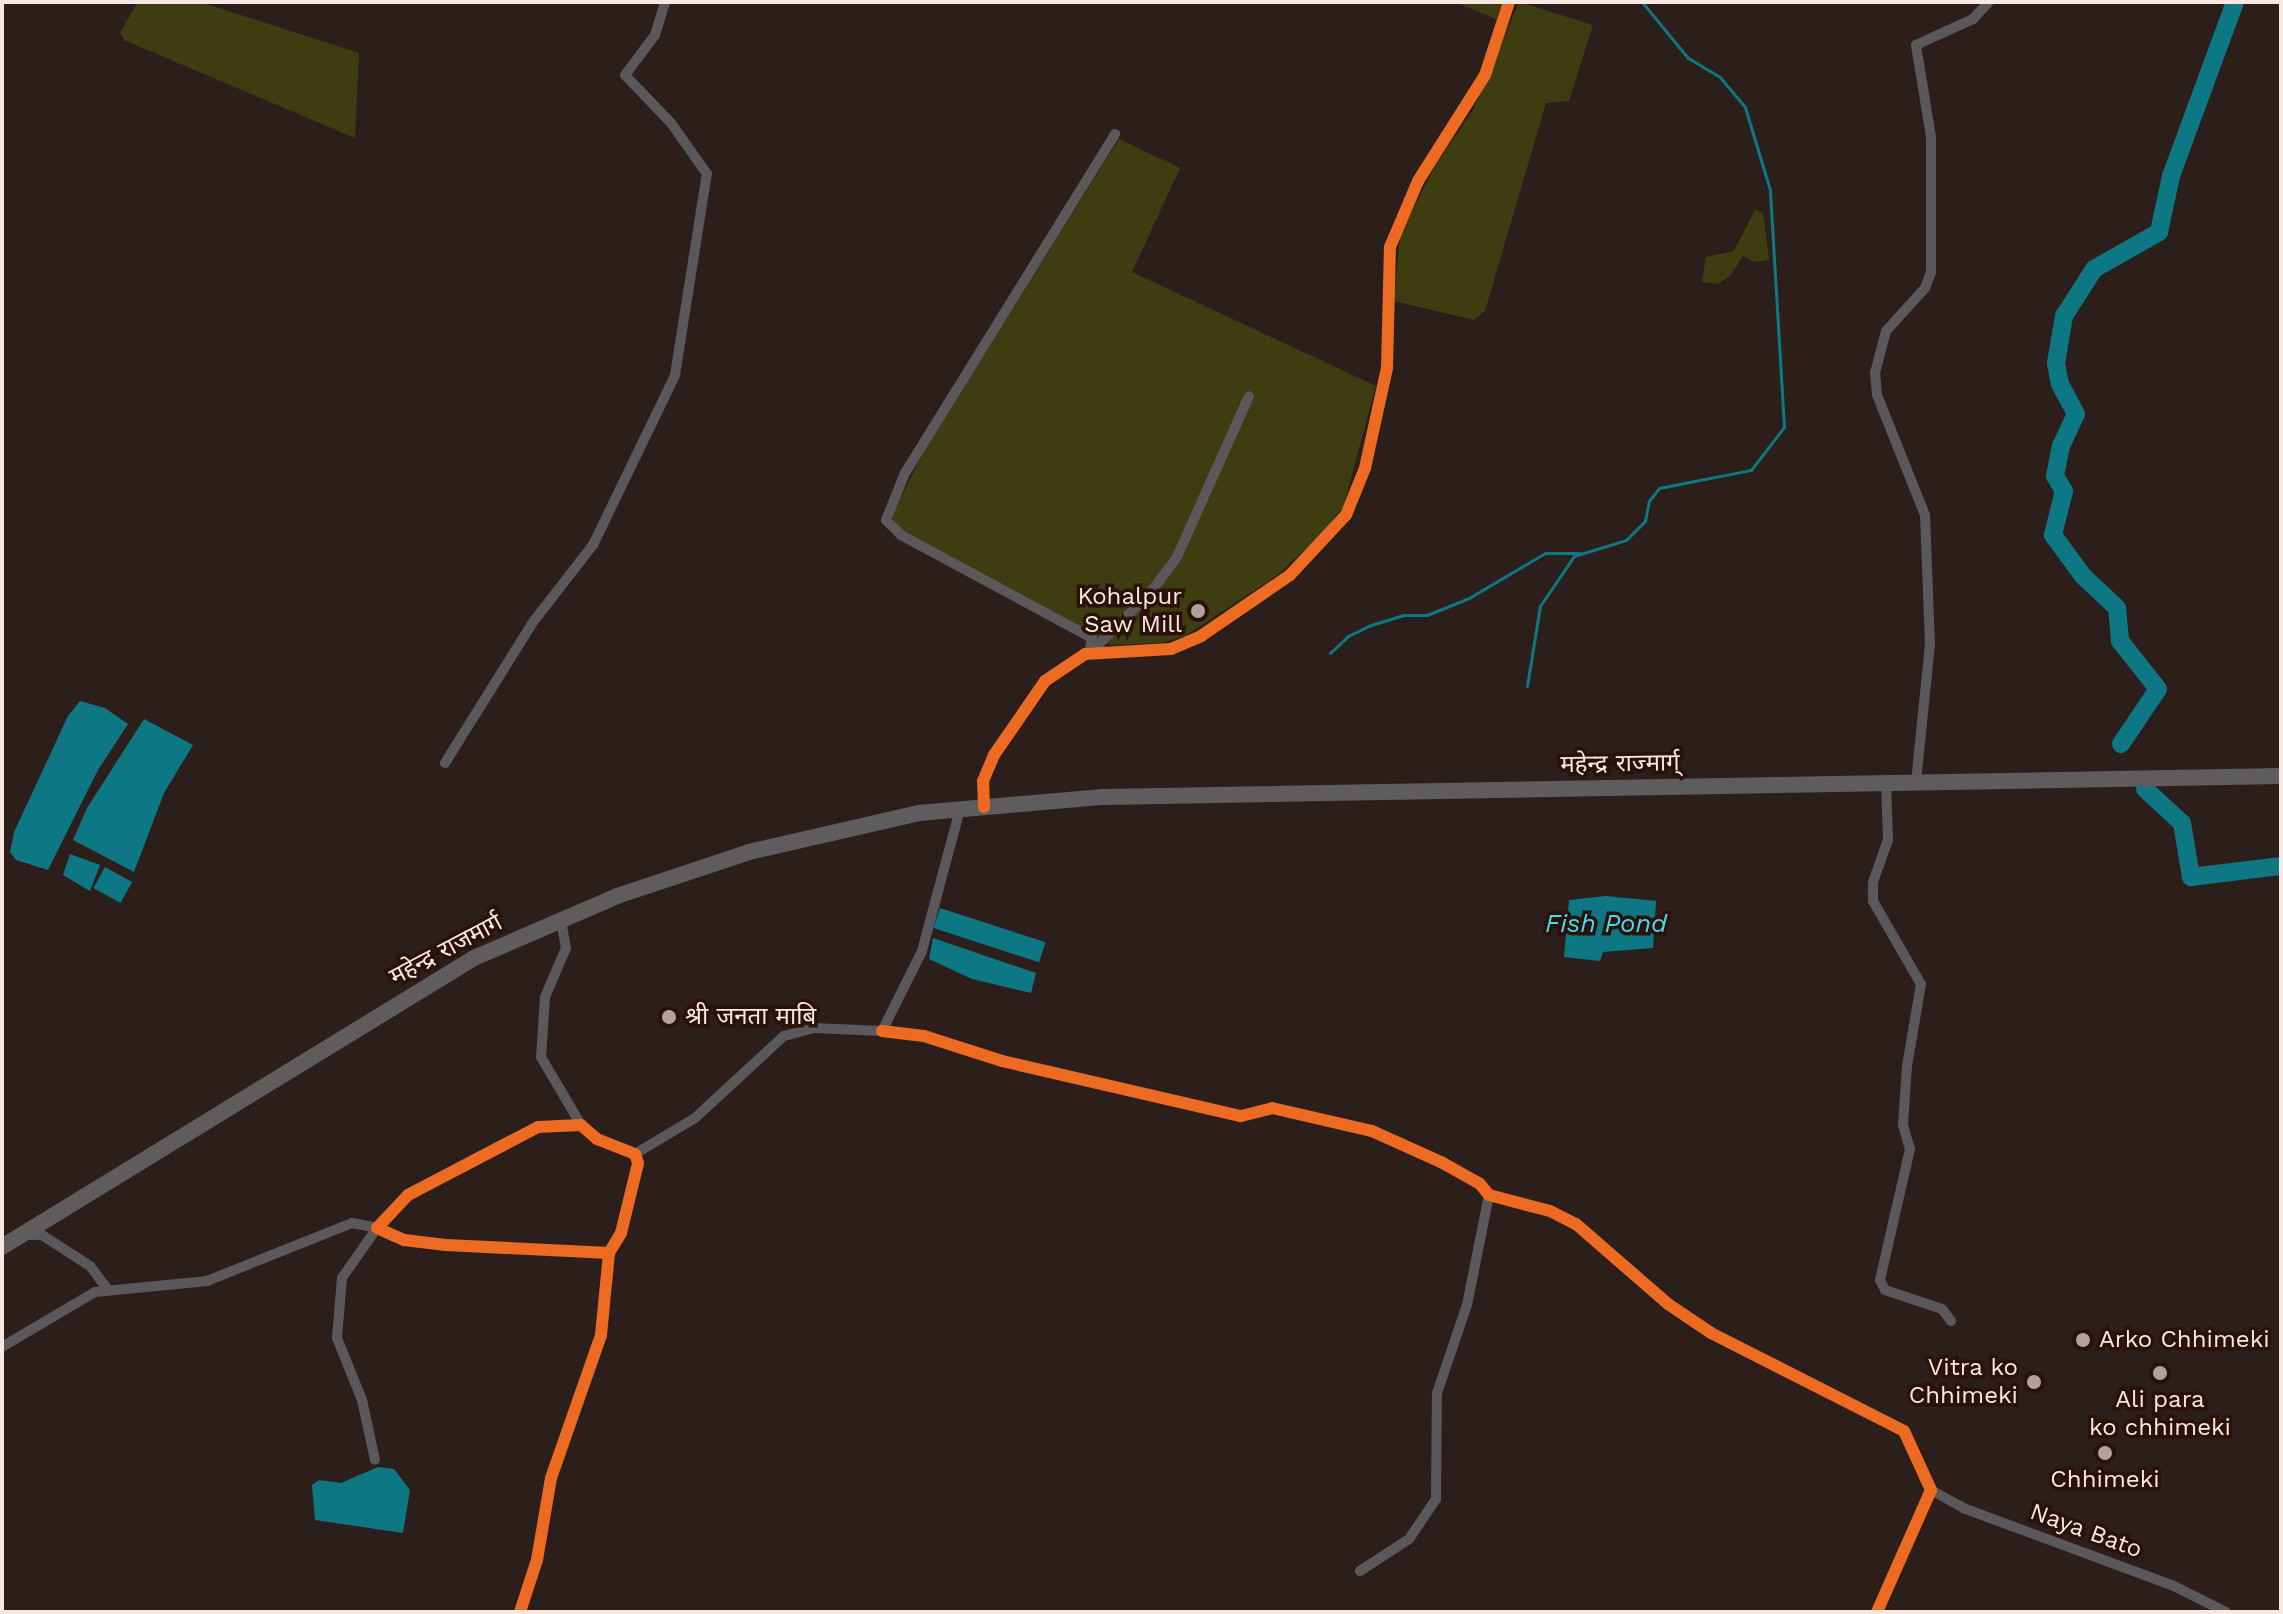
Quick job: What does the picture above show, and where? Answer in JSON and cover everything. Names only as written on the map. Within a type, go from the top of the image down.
[{"type":"highway","name":"महेन्द्र राज्मार्ग्","points":[[960,809],[1103,797],[2281,776]]},
{"type":"highway","name":"महेन्द्र राजमार्ग","points":[[2,1247],[435,981],[561,920],[749,852],[919,813],[960,809]]},
{"type":"street","points":[[445,763],[539,613],[593,545],[675,375],[707,174],[671,123],[625,75],[655,35],[665,2]]},
{"type":"street","points":[[1089,654],[1171,649],[1201,636],[1290,575],[1346,515],[1365,468],[1387,368],[1390,247],[1418,181],[1485,75],[1509,2]]},
{"type":"street","points":[[1916,782],[1931,623],[1925,515],[1877,395],[1875,373],[1886,331],[1925,288],[1931,272],[1931,137],[1916,45],[1973,19],[1989,2]]},
{"type":"street","points":[[1089,654],[1092,638],[901,535],[886,520],[905,473],[1115,134]]},
{"type":"street","points":[[984,807],[983,781],[994,755],[1045,681],[1089,654],[1151,592],[1177,557],[1249,396]]},
{"type":"street","points":[[1886,783],[1888,840],[1873,882],[1873,901],[1921,984],[1907,1066],[1903,1125],[1910,1149],[1880,1280],[1885,1290],[1942,1309],[1951,1321]]},
{"type":"street","points":[[882,1031],[922,951],[960,809]]},
{"type":"street","points":[[561,920],[566,948],[545,997],[541,1057],[581,1125],[597,1139],[635,1154]]},
{"type":"street","points":[[635,1154],[695,1118],[784,1036],[814,1028],[924,1036],[1002,1061],[1241,1116],[1272,1108],[1372,1131],[1441,1162],[1480,1184],[1489,1195],[1550,1211],[1576,1224],[1668,1304],[1711,1333],[1904,1431],[1931,1490],[1877,1612]]},
{"type":"street","points":[[375,1460],[362,1400],[337,1338],[342,1278],[377,1228],[408,1195],[538,1127],[581,1125]]},
{"type":"street","points":[[520,1612],[537,1560],[551,1478],[601,1335],[609,1253],[621,1233],[638,1163],[635,1154]]},
{"type":"street","points":[[1360,1571],[1409,1539],[1436,1499],[1437,1393],[1467,1305],[1489,1195]]},
{"type":"street","points":[[2,1347],[74,1301],[108,1290],[207,1281],[352,1223],[377,1228],[404,1240],[446,1245],[609,1253]]},
{"type":"street","points":[[21,1235],[42,1235],[90,1266],[108,1290]]},
{"type":"street","name":"Naya Bato","points":[[1931,1490],[1963,1508],[2174,1586],[2226,1612]]},
{"type":"shaded area","points":[[138,2],[200,2],[359,53],[355,138],[124,40],[120,32]]},
{"type":"shaded area","points":[[1455,2],[1503,2],[1496,19]]},
{"type":"shaded area","points":[[1519,2],[1593,25],[1569,101],[1546,103],[1485,311],[1474,320],[1394,301],[1400,235],[1435,166],[1473,110]]},
{"type":"shaded area","points":[[1119,139],[1180,168],[1132,272],[1376,386],[1343,507],[1319,537],[1276,576],[1185,636],[1161,643],[1110,645],[905,535],[893,523],[893,514],[923,453]]},
{"type":"shaded area","points":[[1755,210],[1763,213],[1769,260],[1755,262],[1743,256],[1730,276],[1718,284],[1702,282],[1706,257],[1734,251]]},
{"type":"water","points":[[80,701],[105,708],[128,724],[98,770],[48,870],[16,860],[10,852],[14,832],[68,716]]},
{"type":"water","points":[[144,719],[193,745],[164,793],[134,872],[73,840],[87,808]]},
{"type":"water","points":[[70,854],[100,865],[90,891],[63,875]]},
{"type":"water","points":[[105,867],[132,882],[120,903],[93,888]]},
{"type":"water","name":"Fish Pond","points":[[1606,896],[1656,901],[1653,948],[1603,952],[1600,961],[1564,957],[1569,900]]},
{"type":"water","points":[[940,908],[1046,942],[1039,962],[934,928]]},
{"type":"water","points":[[933,938],[1036,973],[1031,993],[972,979],[929,959]]},
{"type":"water","points":[[378,1467],[394,1469],[410,1490],[403,1533],[315,1520],[312,1485],[319,1480],[341,1483]]},
{"type":"waterway","points":[[1527,686],[1540,606],[1574,556],[1626,540],[1645,521],[1649,501],[1659,488],[1751,470],[1784,427],[1770,190],[1745,107],[1720,77],[1688,58],[1642,2]]},
{"type":"waterway","points":[[2121,744],[2158,689],[2120,641],[2117,608],[2083,576],[2053,535],[2064,491],[2055,476],[2061,446],[2076,414],[2060,384],[2056,363],[2064,316],[2094,269],[2159,232],[2171,176],[2235,2]]},
{"type":"waterway","points":[[1330,653],[1348,636],[1371,625],[1404,615],[1427,615],[1469,598],[1545,553],[1580,553]]},
{"type":"waterway","points":[[2145,789],[2182,823],[2191,877],[2281,866]]},
{"type":"cycle path","points":[[984,807],[983,781],[994,755],[1045,681],[1085,654],[1171,649],[1201,636],[1290,575],[1346,515],[1365,468],[1387,368],[1390,247],[1418,181],[1485,75],[1509,2]]},
{"type":"cycle path","points":[[882,1031],[924,1036],[1002,1061],[1241,1116],[1272,1108],[1372,1131],[1441,1162],[1480,1184],[1489,1195],[1550,1211],[1576,1224],[1668,1304],[1711,1333],[1904,1431],[1931,1490],[1877,1612]]},
{"type":"cycle path","points":[[520,1612],[537,1560],[551,1478],[601,1335],[609,1253],[621,1233],[638,1163],[635,1154],[597,1139],[581,1125],[538,1127],[408,1195],[377,1228],[404,1240],[446,1245],[609,1253]]},
{"type":"place","name":"Kohalpur Saw Mill","points":[[1198,611]]},
{"type":"place","name":"श्री जनता माबि","points":[[669,1017]]},
{"type":"place","name":"Arko Chhimeki","points":[[2083,1340]]},
{"type":"place","name":"Ali para ko chhimeki","points":[[2160,1373]]},
{"type":"place","name":"Vitra ko Chhimeki","points":[[2034,1382]]},
{"type":"place","name":"Chhimeki","points":[[2105,1453]]}]
